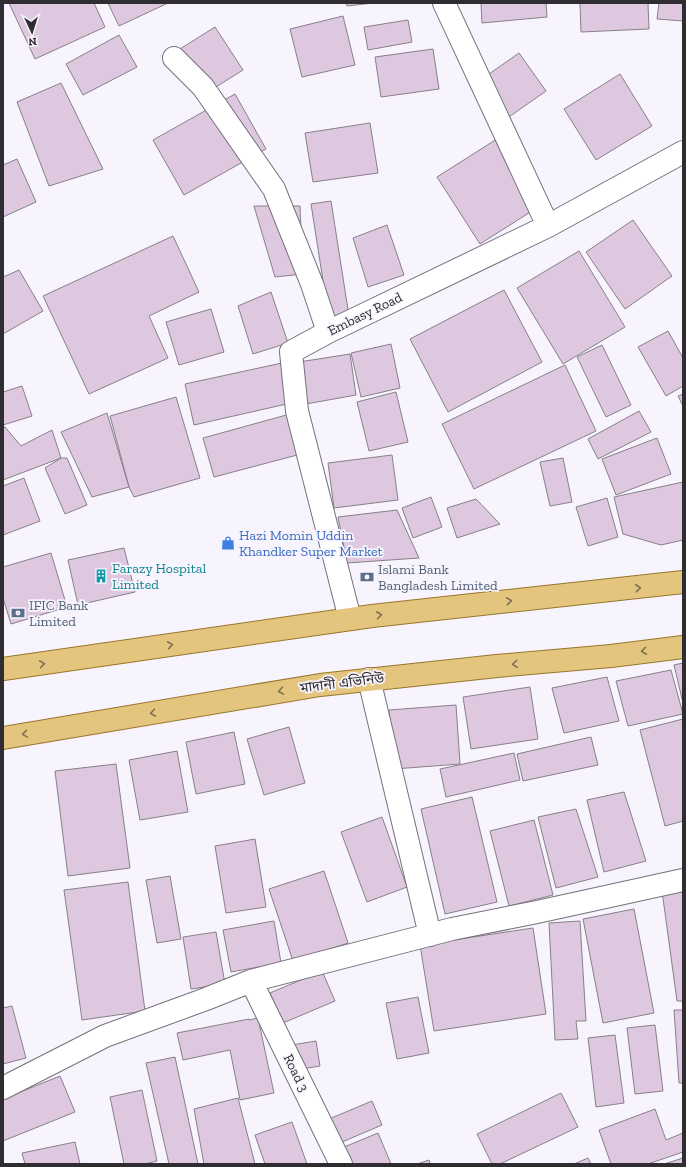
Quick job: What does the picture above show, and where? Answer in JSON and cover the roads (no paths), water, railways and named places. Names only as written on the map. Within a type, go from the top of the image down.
[{"type":"main road","points":[[3,669],[350,619],[436,608],[683,582]]},
{"type":"main road","name":"মাদানী এভিনিউ","points":[[3,738],[320,685],[498,666],[611,656],[683,647]]},
{"type":"street","points":[[444,3],[548,226]]},
{"type":"street","points":[[174,58],[203,87],[274,189],[312,284],[328,332]]},
{"type":"street","name":"Embasy Road","points":[[350,619],[297,411],[291,352],[328,332],[548,226],[683,152]]},
{"type":"street","points":[[369,679],[430,935]]},
{"type":"street","points":[[3,1088],[104,1036],[251,981],[430,935],[683,880]]},
{"type":"street","name":"Road 3","points":[[251,981],[341,1164]]},
{"type":"place","name":"Hazi Momin Uddin Khandker Super Market","points":[[228,543]]},
{"type":"place","name":"Farazy Hospital Limited","points":[[101,576]]},
{"type":"place","name":"Islami Bank Bangladesh Limited","points":[[367,577]]},
{"type":"place","name":"IFIC Bank Limited","points":[[18,613]]}]
